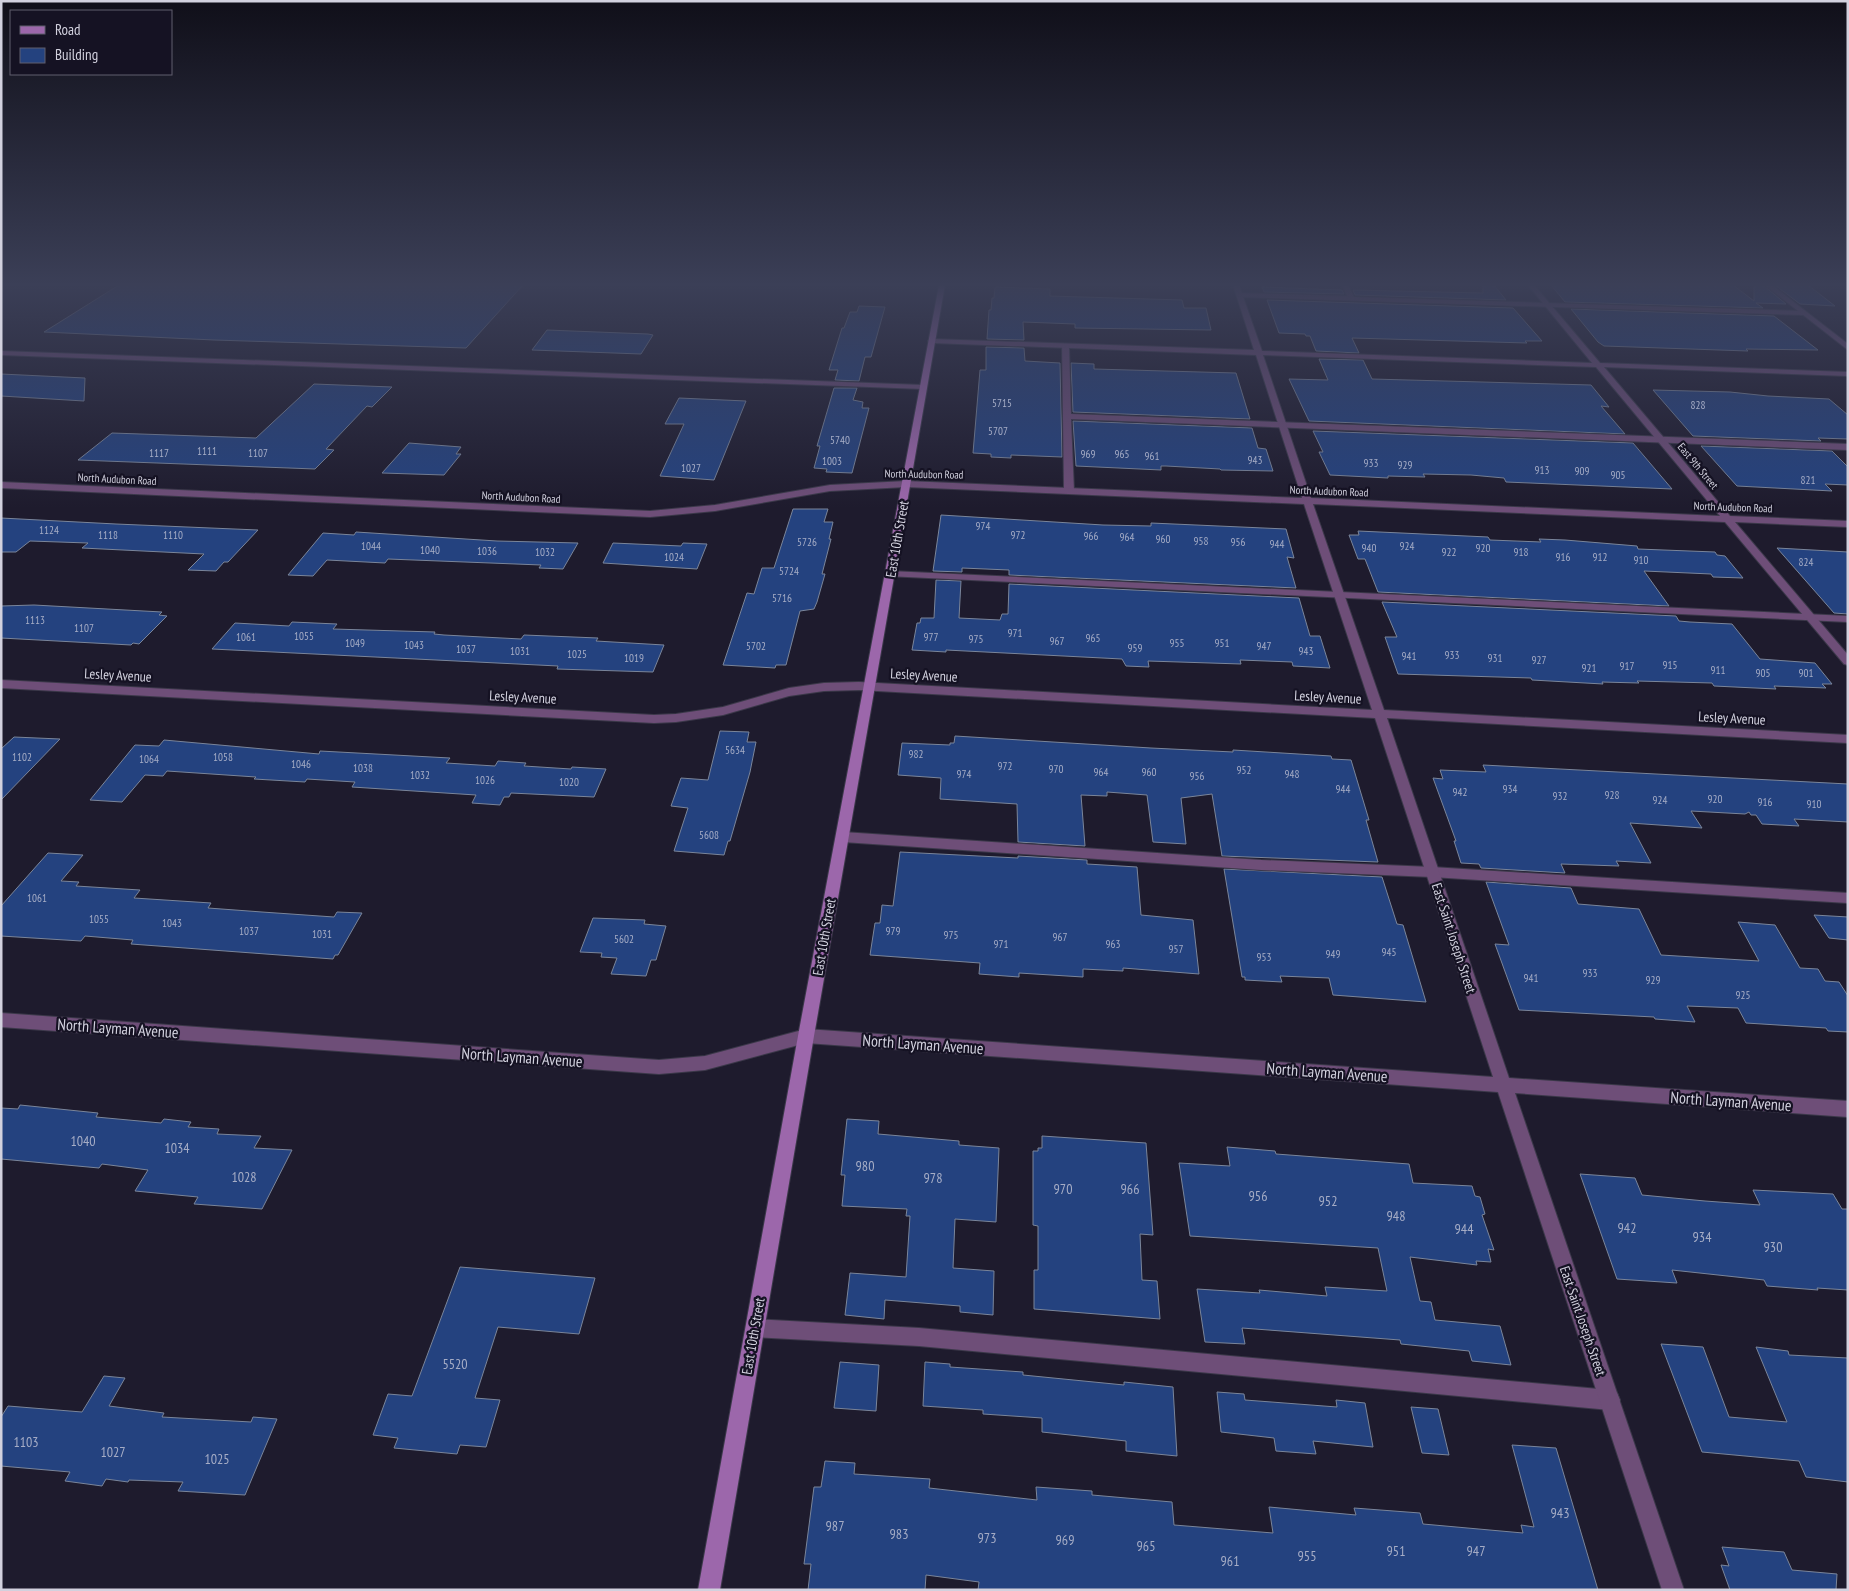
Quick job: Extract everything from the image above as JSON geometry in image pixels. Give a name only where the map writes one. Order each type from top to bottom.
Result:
[{"type":"main road","name":"East 10th Street","points":[[709,1590],[806,1036],[871,687],[928,359]]},
{"type":"street","points":[[170,359],[923,387]]},
{"type":"street","points":[[1065,359],[1069,491]]},
{"type":"street","name":"East Saint Joseph Street","points":[[1262,359],[1338,595],[1380,715],[1673,1590]]},
{"type":"street","points":[[1436,359],[1848,374]]},
{"type":"street","name":"East 9th Street","points":[[1593,359],[1848,662]]},
{"type":"street","points":[[1067,416],[1283,423],[1848,447]]},
{"type":"street","name":"North Audubon Road","points":[[1,485],[650,514],[715,508],[830,488],[906,484],[1848,524]]},
{"type":"street","points":[[890,574],[1848,620]]},
{"type":"street","name":"Lesley Avenue","points":[[1,684],[654,719],[676,718],[723,711],[789,692],[813,688],[871,687],[1848,739]]},
{"type":"street","points":[[843,837],[1261,865],[1432,872],[1848,898]]},
{"type":"street","name":"North Layman Avenue","points":[[1,1020],[659,1067],[705,1063],[806,1036],[1848,1109]]},
{"type":"street","points":[[755,1328],[919,1337],[1610,1400]]},
{"type":"building","points":[[832,359],[864,359],[859,381],[835,380],[838,370],[829,370]]},
{"type":"building","points":[[986,359],[1025,359],[1025,361],[1060,363],[1062,457],[1011,455],[1011,458],[991,457],[991,454],[973,453],[980,370],[986,370]]},
{"type":"building","points":[[1319,359],[1363,360],[1372,379],[1591,385],[1609,407],[1601,406],[1625,434],[1309,421],[1289,379],[1328,380]]},
{"type":"building","points":[[1071,363],[1094,364],[1094,369],[1236,373],[1250,419],[1073,412]]},
{"type":"building","points":[[1,374],[85,378],[84,401],[1,396]]},
{"type":"building","points":[[314,384],[392,387],[372,407],[367,406],[326,449],[334,450],[315,469],[78,460],[112,433],[256,438]]},
{"type":"building","points":[[834,388],[857,388],[853,400],[863,402],[862,408],[869,408],[852,473],[826,472],[827,469],[814,468],[820,446],[817,446]]},
{"type":"building","points":[[1653,390],[1730,392],[1829,399],[1848,415],[1848,439],[1818,438],[1821,441],[1693,436]]},
{"type":"building","points":[[679,398],[746,401],[714,480],[660,476],[684,424],[665,424]]},
{"type":"building","points":[[1073,421],[1252,428],[1258,448],[1266,449],[1273,471],[1166,466],[1161,466],[1161,470],[1076,466]]},
{"type":"building","points":[[1313,431],[1633,443],[1672,489],[1506,482],[1504,478],[1471,475],[1423,474],[1425,477],[1388,476],[1388,478],[1330,475],[1319,452],[1323,452]]},
{"type":"building","points":[[409,443],[461,447],[456,454],[461,454],[444,475],[382,473]]},
{"type":"building","points":[[1701,446],[1832,451],[1848,467],[1848,485],[1825,484],[1832,491],[1737,486]]},
{"type":"building","points":[[793,509],[828,509],[824,522],[833,522],[829,539],[831,539],[822,574],[825,574],[814,609],[800,611],[786,665],[776,665],[775,668],[723,665],[747,593],[754,594],[762,568],[774,568]]},
{"type":"building","points":[[941,515],[1103,525],[1151,526],[1151,523],[1286,529],[1294,558],[1287,557],[1296,588],[1009,575],[1009,570],[962,568],[962,572],[933,571]]},
{"type":"building","points":[[1,518],[258,530],[228,562],[224,562],[216,571],[188,570],[204,554],[82,548],[88,543],[30,541],[16,552],[1,552]]},
{"type":"building","points":[[1358,531],[1488,537],[1490,540],[1541,542],[1539,539],[1565,540],[1637,546],[1638,549],[1715,552],[1717,555],[1725,556],[1743,578],[1713,577],[1711,574],[1644,571],[1669,606],[1378,592],[1365,559],[1358,559],[1349,535],[1359,535]]},
{"type":"building","points":[[356,532],[497,541],[578,543],[563,569],[539,568],[541,565],[388,559],[385,563],[327,560],[313,576],[288,575],[323,533],[354,535]]},
{"type":"building","points":[[613,543],[681,546],[683,543],[707,544],[697,569],[603,563]]},
{"type":"building","points":[[1777,548],[1848,552],[1848,614],[1834,613]]},
{"type":"building","points":[[936,580],[961,581],[959,618],[1000,620],[1002,614],[1008,614],[1009,584],[1299,598],[1310,636],[1320,636],[1330,668],[1293,666],[1292,662],[1240,660],[1241,664],[1148,661],[1149,667],[1126,666],[1122,659],[912,650],[917,623],[920,623],[921,618],[934,618]]},
{"type":"building","points":[[1382,602],[1676,616],[1679,621],[1732,624],[1760,659],[1815,663],[1832,684],[1822,684],[1826,688],[1774,686],[1776,689],[1714,686],[1712,683],[1637,681],[1639,683],[1602,682],[1603,684],[1532,680],[1531,678],[1398,674],[1385,637],[1397,637]]},
{"type":"building","points":[[34,605],[162,612],[159,615],[167,616],[139,644],[1,638],[1,606]]},
{"type":"building","points":[[292,622],[337,624],[333,629],[435,632],[434,634],[444,635],[521,639],[524,635],[598,638],[596,641],[664,645],[653,672],[557,669],[558,666],[212,649],[235,623],[289,626]]},
{"type":"building","points":[[720,731],[749,732],[747,742],[756,742],[750,772],[730,841],[728,841],[724,855],[674,851],[688,808],[671,806],[681,778],[708,780]]},
{"type":"building","points":[[955,736],[1151,748],[1233,752],[1233,750],[1331,756],[1332,759],[1351,760],[1369,820],[1366,820],[1378,862],[1222,856],[1212,794],[1181,798],[1186,844],[1153,842],[1147,795],[1107,792],[1107,796],[1081,795],[1085,846],[1018,842],[1017,804],[940,799],[941,778],[898,775],[902,743],[950,745],[950,743],[954,743]]},
{"type":"building","points":[[14,737],[60,739],[1,800],[1,749]]},
{"type":"building","points":[[164,740],[319,754],[320,751],[450,758],[446,763],[495,766],[498,761],[526,763],[524,766],[606,769],[594,797],[511,793],[509,797],[504,797],[500,805],[472,803],[476,795],[352,787],[355,782],[307,779],[305,782],[167,771],[163,776],[145,775],[122,802],[90,800],[135,745],[159,746]]},
{"type":"building","points":[[1483,765],[1848,784],[1848,822],[1794,819],[1799,826],[1762,824],[1756,815],[1751,815],[1749,812],[1745,814],[1691,811],[1702,828],[1630,823],[1651,863],[1616,861],[1619,866],[1561,864],[1565,873],[1481,868],[1479,864],[1461,863],[1454,841],[1456,841],[1433,778],[1443,779],[1440,770],[1486,772]]},
{"type":"building","points":[[900,852],[1087,860],[1087,864],[1137,867],[1141,915],[1193,920],[1199,974],[1123,968],[1123,971],[1083,969],[1083,977],[1019,973],[1019,977],[979,974],[980,963],[870,955],[875,923],[880,923],[882,905],[893,906]]},
{"type":"building","points":[[48,853],[83,855],[61,881],[79,882],[76,886],[140,890],[134,898],[211,903],[208,908],[334,917],[337,912],[362,913],[338,955],[335,955],[333,959],[131,944],[133,940],[85,936],[81,941],[1,936],[1,906]]},
{"type":"building","points":[[1224,869],[1382,877],[1397,924],[1403,925],[1426,1002],[1333,995],[1329,978],[1280,976],[1282,982],[1245,980],[1245,977],[1242,977]]},
{"type":"building","points":[[1486,882],[1571,888],[1578,904],[1639,909],[1661,955],[1759,961],[1738,922],[1775,925],[1800,968],[1818,969],[1825,981],[1839,982],[1848,996],[1848,1032],[1828,1031],[1826,1028],[1746,1023],[1738,1008],[1687,1006],[1695,1022],[1655,1019],[1654,1017],[1519,1010],[1495,944],[1509,945]]},
{"type":"building","points":[[1814,915],[1848,917],[1848,940],[1829,938]]},
{"type":"building","points":[[593,918],[645,920],[644,924],[666,926],[656,960],[651,960],[646,976],[611,974],[617,958],[601,957],[602,953],[580,952]]},
{"type":"building","points":[[20,1105],[98,1113],[96,1117],[161,1123],[164,1119],[191,1122],[188,1127],[219,1129],[217,1134],[261,1136],[254,1148],[292,1150],[262,1209],[194,1204],[198,1197],[135,1191],[148,1170],[102,1164],[99,1168],[1,1159],[1,1108],[18,1109]]},
{"type":"building","points":[[847,1119],[879,1121],[878,1134],[959,1141],[959,1145],[999,1148],[996,1222],[955,1219],[953,1268],[994,1271],[993,1315],[960,1312],[960,1306],[885,1300],[884,1319],[845,1315],[850,1273],[906,1277],[910,1216],[906,1216],[907,1209],[842,1206],[845,1175],[841,1175]]},
{"type":"building","points":[[1042,1136],[1146,1143],[1153,1235],[1140,1234],[1142,1280],[1157,1281],[1160,1319],[1034,1309],[1034,1270],[1038,1270],[1038,1226],[1033,1225],[1033,1151],[1038,1151],[1038,1148],[1042,1148]]},
{"type":"building","points":[[1227,1147],[1275,1151],[1276,1154],[1409,1164],[1413,1183],[1472,1186],[1475,1196],[1480,1197],[1485,1214],[1482,1215],[1494,1250],[1488,1249],[1491,1262],[1476,1261],[1477,1265],[1410,1257],[1420,1301],[1431,1302],[1435,1320],[1500,1326],[1511,1365],[1472,1361],[1469,1351],[1401,1344],[1400,1340],[1242,1328],[1245,1344],[1205,1342],[1197,1289],[1260,1293],[1259,1290],[1327,1296],[1325,1287],[1387,1291],[1378,1248],[1190,1236],[1179,1163],[1230,1166]]},
{"type":"building","points":[[1580,1174],[1635,1178],[1642,1195],[1705,1201],[1760,1205],[1753,1190],[1833,1194],[1842,1209],[1848,1209],[1848,1290],[1767,1286],[1764,1280],[1672,1270],[1677,1283],[1617,1279]]},
{"type":"building","points":[[460,1267],[595,1278],[579,1334],[498,1327],[475,1398],[500,1400],[486,1447],[460,1445],[457,1454],[394,1448],[398,1438],[373,1435],[388,1394],[412,1396]]},
{"type":"building","points":[[1661,1344],[1703,1347],[1729,1417],[1787,1422],[1756,1347],[1788,1351],[1789,1355],[1848,1358],[1848,1482],[1806,1477],[1799,1461],[1702,1452]]},
{"type":"building","points":[[840,1362],[879,1365],[876,1411],[834,1408]]},
{"type":"building","points":[[925,1362],[950,1364],[950,1367],[1023,1372],[1023,1375],[1124,1385],[1124,1382],[1173,1387],[1177,1456],[1126,1451],[1126,1441],[1042,1432],[1042,1418],[983,1414],[983,1410],[923,1406]]},
{"type":"building","points":[[104,1376],[125,1378],[109,1406],[164,1413],[162,1417],[251,1422],[253,1417],[277,1419],[245,1495],[178,1491],[183,1482],[129,1480],[128,1482],[106,1479],[102,1486],[65,1481],[70,1472],[1,1466],[1,1417],[8,1406],[82,1412]]},
{"type":"building","points":[[1217,1392],[1244,1394],[1245,1400],[1337,1407],[1336,1400],[1365,1403],[1373,1447],[1313,1441],[1316,1454],[1276,1451],[1274,1438],[1221,1432]]},
{"type":"building","points":[[1411,1407],[1438,1409],[1449,1455],[1422,1453]]},
{"type":"building","points":[[1512,1445],[1556,1448],[1598,1590],[978,1590],[979,1582],[926,1575],[925,1590],[808,1590],[811,1564],[804,1564],[814,1487],[821,1487],[825,1461],[855,1463],[854,1474],[930,1479],[929,1488],[1037,1500],[1036,1487],[1092,1491],[1092,1495],[1172,1502],[1174,1525],[1273,1533],[1269,1507],[1356,1515],[1354,1508],[1420,1513],[1423,1524],[1523,1533],[1521,1525],[1534,1527]]},
{"type":"building","points":[[1722,1547],[1784,1552],[1792,1570],[1837,1574],[1836,1590],[1730,1590],[1721,1565],[1729,1566]]}]
